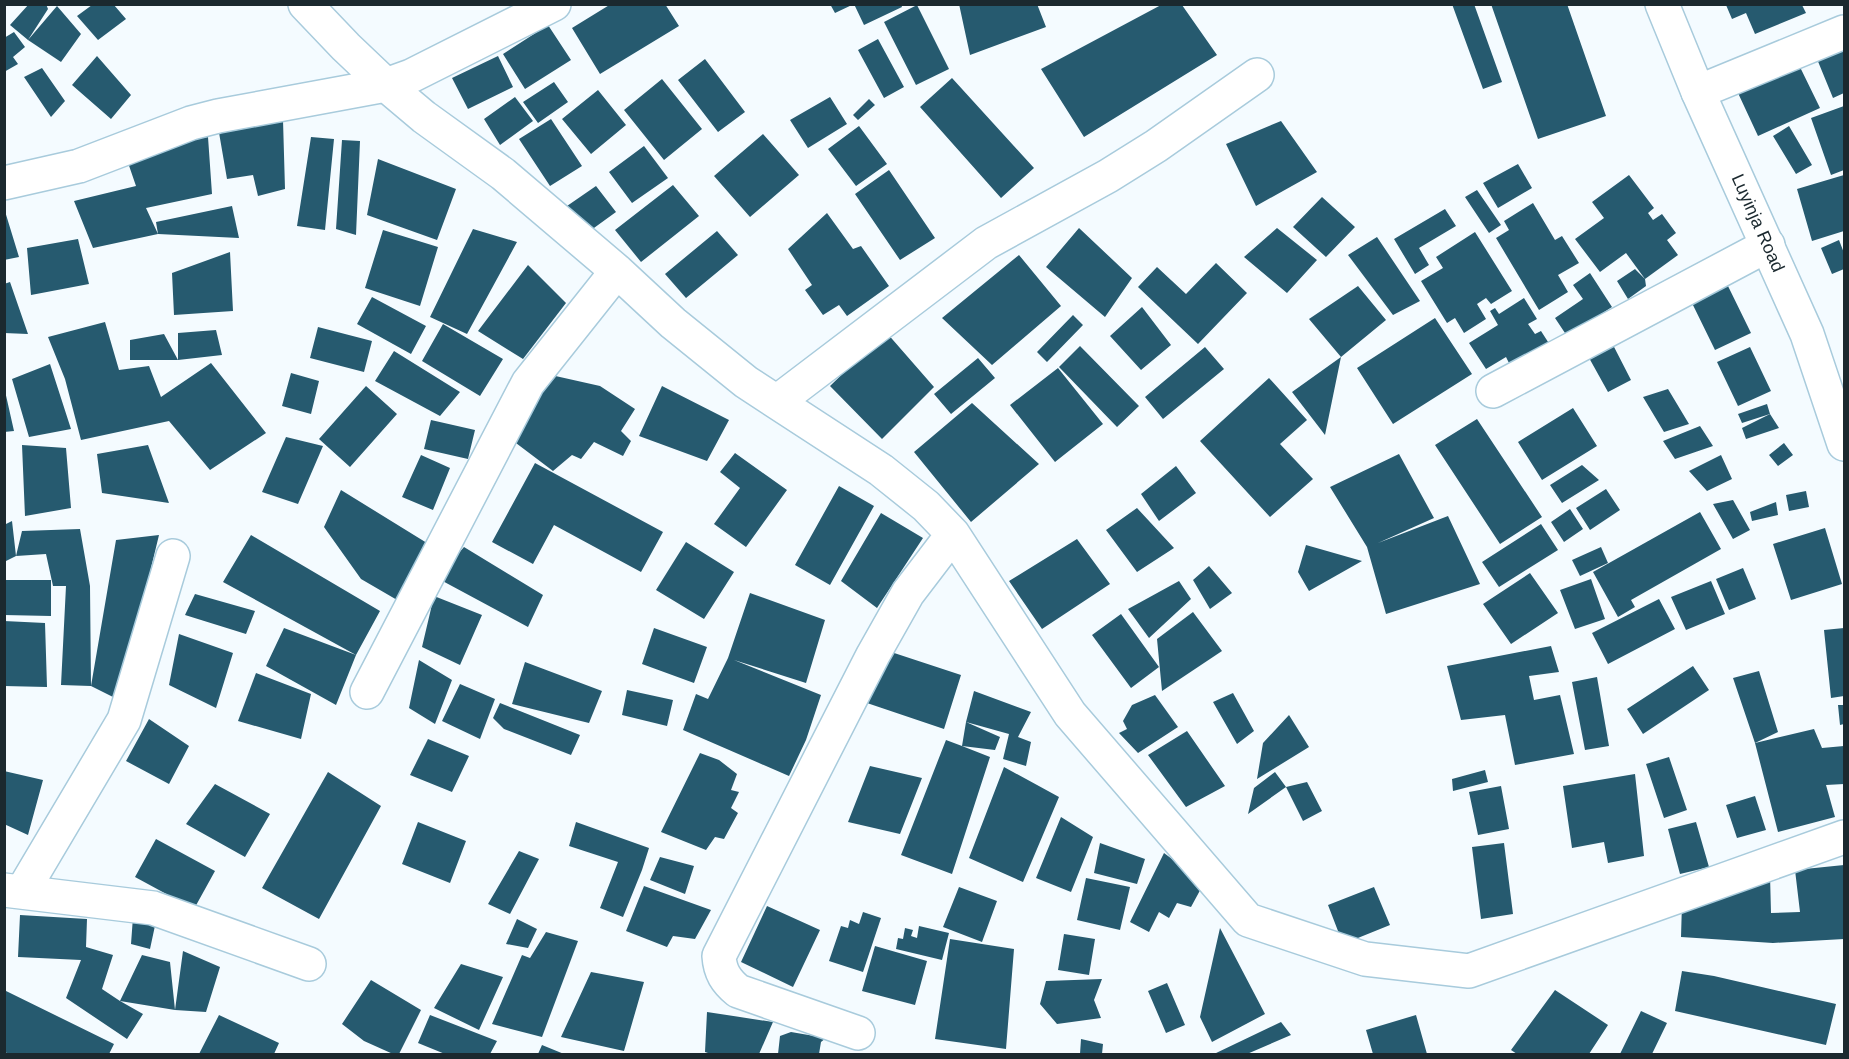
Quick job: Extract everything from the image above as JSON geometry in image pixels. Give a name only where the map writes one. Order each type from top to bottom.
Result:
[{"type":"street","points":[[305,4],[386,85],[424,117],[503,174],[673,323],[746,382],[881,470],[926,506],[953,534],[1070,714],[1248,920],[1365,959],[1469,971],[1845,837]]},
{"type":"street","points":[[4,183],[50,175],[79,166],[191,123],[218,116],[386,85],[411,76],[554,4]]},
{"type":"street","name":"Luyinja Road","points":[[1662,4],[1698,92],[1807,334],[1845,444]]},
{"type":"street","points":[[1698,92],[1845,32]]},
{"type":"street","points":[[778,401],[986,243],[1164,141],[1257,75]]},
{"type":"street","points":[[1493,391],[1768,245]]},
{"type":"street","points":[[367,692],[528,383],[616,271]]},
{"type":"street","points":[[858,1033],[738,991],[729,984],[720,969],[719,956],[873,655],[908,593],[953,534]]},
{"type":"street","points":[[173,556],[124,720],[13,891],[153,908],[309,964]]},
{"type":"building","points":[[29,4],[46,4],[48,9],[28,40],[10,25]]},
{"type":"building","points":[[611,4],[665,4],[679,26],[600,74],[572,28]]},
{"type":"building","points":[[830,4],[854,4],[835,13]]},
{"type":"building","points":[[854,4],[901,4],[902,7],[864,25]]},
{"type":"building","points":[[959,4],[1037,4],[1046,27],[970,55]]},
{"type":"building","points":[[1452,4],[1474,4],[1502,82],[1483,89]]},
{"type":"building","points":[[1491,4],[1567,4],[1606,116],[1538,139]]},
{"type":"building","points":[[92,5],[114,5],[126,19],[98,40],[77,16]]},
{"type":"building","points":[[917,5],[949,69],[916,85],[884,22]]},
{"type":"building","points":[[1161,5],[1182,5],[1217,55],[1084,137],[1041,69]]},
{"type":"building","points":[[1726,5],[1802,5],[1806,13],[1755,34],[1746,13],[1732,19]]},
{"type":"building","points":[[57,6],[81,34],[61,62],[28,40]]},
{"type":"building","points":[[548,25],[571,60],[525,89],[503,54]]},
{"type":"building","points":[[14,32],[25,47],[13,57],[18,64],[4,72],[4,38]]},
{"type":"building","points":[[878,39],[904,87],[884,98],[858,50]]},
{"type":"building","points":[[1844,48],[1844,93],[1833,98],[1817,59]]},
{"type":"building","points":[[97,56],[131,95],[111,119],[72,85]]},
{"type":"building","points":[[498,56],[513,87],[468,109],[452,78]]},
{"type":"building","points":[[705,59],[745,112],[718,132],[678,80]]},
{"type":"building","points":[[1799,65],[1820,108],[1758,136],[1738,93]]},
{"type":"building","points":[[42,68],[65,101],[51,117],[24,77]]},
{"type":"building","points":[[952,78],[1034,168],[1001,198],[920,107]]},
{"type":"building","points":[[662,79],[702,129],[664,160],[624,110]]},
{"type":"building","points":[[554,82],[568,102],[538,123],[523,102]]},
{"type":"building","points":[[598,90],[626,125],[591,154],[562,119]]},
{"type":"building","points":[[515,97],[533,121],[500,145],[484,119]]},
{"type":"building","points":[[830,97],[847,124],[808,148],[790,120]]},
{"type":"building","points":[[869,99],[875,105],[858,120],[853,115]]},
{"type":"building","points":[[1844,106],[1844,170],[1831,175],[1811,118]]},
{"type":"building","points":[[551,119],[582,166],[550,186],[519,139]]},
{"type":"building","points":[[283,120],[285,189],[258,196],[253,175],[227,179],[217,121]]},
{"type":"building","points":[[1281,121],[1317,172],[1256,206],[1226,144]]},
{"type":"building","points":[[859,126],[887,164],[856,186],[828,149]]},
{"type":"building","points":[[1789,126],[1812,165],[1796,174],[1773,136]]},
{"type":"building","points":[[763,134],[799,175],[750,217],[714,176]]},
{"type":"building","points":[[208,137],[212,194],[146,208],[158,234],[93,248],[74,201],[136,186],[124,151]]},
{"type":"building","points":[[311,137],[334,139],[325,230],[297,226]]},
{"type":"building","points":[[342,140],[360,141],[356,235],[336,229]]},
{"type":"building","points":[[644,146],[668,178],[632,203],[609,172]]},
{"type":"building","points":[[378,159],[456,189],[437,240],[367,215]]},
{"type":"building","points":[[1518,164],[1532,188],[1498,208],[1483,183]]},
{"type":"building","points":[[889,170],[935,238],[900,260],[855,194]]},
{"type":"building","points":[[1629,175],[1654,208],[1648,213],[1653,220],[1662,214],[1676,233],[1667,240],[1678,255],[1645,279],[1626,253],[1600,272],[1575,239],[1604,218],[1592,202]]},
{"type":"building","points":[[1844,175],[1844,231],[1812,241],[1797,189]]},
{"type":"building","points":[[673,185],[699,216],[641,262],[615,230]]},
{"type":"building","points":[[596,186],[616,212],[587,233],[567,206]]},
{"type":"building","points":[[1477,190],[1501,225],[1489,233],[1465,197]]},
{"type":"building","points":[[1322,197],[1355,227],[1326,257],[1293,227]]},
{"type":"building","points":[[1533,203],[1555,240],[1562,236],[1579,263],[1558,275],[1568,292],[1539,310],[1496,238],[1509,230],[1504,221]]},
{"type":"building","points":[[232,206],[239,238],[158,234],[156,222]]},
{"type":"building","points":[[4,208],[19,257],[4,260]]},
{"type":"building","points":[[1445,209],[1456,226],[1419,248],[1429,265],[1415,274],[1394,239]]},
{"type":"building","points":[[827,213],[853,249],[861,246],[889,286],[847,316],[839,305],[823,315],[805,290],[812,285],[788,249]]},
{"type":"building","points":[[1079,228],[1132,278],[1105,317],[1046,267]]},
{"type":"building","points":[[1277,228],[1317,260],[1287,293],[1244,257]]},
{"type":"building","points":[[473,229],[517,242],[467,334],[430,317]]},
{"type":"building","points":[[383,230],[438,247],[420,306],[365,288]]},
{"type":"building","points":[[717,231],[738,255],[686,298],[665,274]]},
{"type":"building","points":[[1475,232],[1512,291],[1491,304],[1486,298],[1477,304],[1486,319],[1464,333],[1455,318],[1447,323],[1421,281],[1443,268],[1436,257]]},
{"type":"building","points":[[1377,237],[1420,301],[1393,315],[1348,255]]},
{"type":"building","points":[[78,239],[89,284],[31,295],[27,248]]},
{"type":"building","points":[[1839,240],[1844,253],[1844,269],[1832,274],[1821,248]]},
{"type":"building","points":[[230,252],[233,311],[174,315],[172,273]]},
{"type":"building","points":[[1019,255],[1061,306],[992,365],[942,318]]},
{"type":"building","points":[[1216,263],[1247,293],[1198,344],[1138,287],[1157,267],[1186,294]]},
{"type":"building","points":[[528,265],[566,303],[523,359],[478,331]]},
{"type":"building","points":[[1635,269],[1645,279],[1646,286],[1628,299],[1617,281]]},
{"type":"building","points":[[1590,273],[1612,307],[1567,336],[1555,318],[1583,299],[1573,285]]},
{"type":"building","points":[[10,282],[28,334],[4,333],[4,284]]},
{"type":"building","points":[[1727,284],[1751,333],[1715,350],[1691,301]]},
{"type":"building","points":[[1358,286],[1386,320],[1341,357],[1309,319]]},
{"type":"building","points":[[372,297],[426,326],[411,354],[357,324]]},
{"type":"building","points":[[1524,298],[1537,319],[1528,324],[1535,334],[1541,331],[1550,345],[1512,369],[1506,357],[1486,369],[1469,343],[1498,325],[1490,311],[1495,308],[1499,314]]},
{"type":"building","points":[[1142,307],[1171,345],[1141,370],[1110,336]]},
{"type":"building","points":[[1073,315],[1083,325],[1047,362],[1037,352]]},
{"type":"building","points":[[1435,318],[1472,374],[1393,424],[1357,368]]},
{"type":"building","points":[[105,322],[119,370],[149,366],[161,397],[211,363],[266,433],[210,470],[169,421],[81,440],[65,379],[48,337]]},
{"type":"building","points":[[443,324],[503,359],[480,396],[422,361]]},
{"type":"building","points":[[318,327],[372,341],[364,372],[310,358]]},
{"type":"building","points":[[216,330],[222,355],[178,360],[178,333]]},
{"type":"building","points":[[886,332],[934,387],[882,439],[830,386]]},
{"type":"building","points":[[164,334],[178,360],[130,360],[130,340]]},
{"type":"building","points":[[1612,343],[1631,380],[1608,392],[1588,356]]},
{"type":"building","points":[[1080,346],[1139,406],[1117,427],[1059,367]]},
{"type":"building","points":[[1205,347],[1224,369],[1163,419],[1145,397]]},
{"type":"building","points":[[1750,347],[1771,391],[1738,406],[1717,362]]},
{"type":"building","points":[[394,351],[460,392],[440,416],[375,381]]},
{"type":"building","points":[[1341,357],[1325,435],[1292,392]]},
{"type":"building","points":[[978,358],[995,378],[951,414],[934,394]]},
{"type":"building","points":[[50,364],[71,429],[29,437],[12,379]]},
{"type":"building","points":[[1058,368],[1103,424],[1055,462],[1010,405]]},
{"type":"building","points":[[291,373],[319,381],[311,414],[282,406]]},
{"type":"building","points":[[551,375],[600,386],[635,409],[621,431],[631,441],[623,456],[594,442],[581,459],[572,455],[553,471],[508,437]]},
{"type":"building","points":[[1269,378],[1307,420],[1280,444],[1313,479],[1270,517],[1200,441]]},
{"type":"building","points":[[366,386],[397,414],[350,467],[319,439]]},
{"type":"building","points":[[662,386],[729,420],[707,461],[639,436]]},
{"type":"building","points":[[1668,389],[1689,424],[1664,432],[1643,397]]},
{"type":"building","points":[[5,391],[14,431],[4,432]]},
{"type":"building","points":[[972,403],[1039,464],[971,522],[914,452]]},
{"type":"building","points":[[1767,404],[1770,414],[1742,423],[1738,414]]},
{"type":"building","points":[[1573,408],[1597,446],[1542,480],[1518,442]]},
{"type":"building","points":[[1770,414],[1779,428],[1746,439],[1742,428]]},
{"type":"building","points":[[1477,419],[1542,517],[1500,544],[1435,445]]},
{"type":"building","points":[[431,420],[475,430],[468,459],[424,449]]},
{"type":"building","points":[[1700,426],[1713,446],[1675,459],[1663,441]]},
{"type":"building","points":[[286,437],[323,446],[298,504],[262,492]]},
{"type":"building","points":[[1784,443],[1793,455],[1778,466],[1769,455]]},
{"type":"building","points":[[22,445],[66,448],[71,508],[25,516]]},
{"type":"building","points":[[148,445],[169,503],[102,493],[97,454]]},
{"type":"building","points":[[735,453],[787,490],[746,547],[714,524],[740,488],[720,472]]},
{"type":"building","points":[[1399,454],[1434,518],[1378,543],[1448,516],[1480,584],[1386,614],[1367,547],[1330,487]]},
{"type":"building","points":[[421,455],[450,468],[433,510],[402,497]]},
{"type":"building","points":[[1721,455],[1732,479],[1707,491],[1689,471]]},
{"type":"building","points":[[535,463],[663,532],[641,572],[554,525],[533,564],[492,542]]},
{"type":"building","points":[[1582,465],[1599,480],[1562,503],[1550,485]]},
{"type":"building","points":[[1176,466],[1196,493],[1159,521],[1141,494]]},
{"type":"building","points":[[839,486],[874,506],[830,585],[795,565]]},
{"type":"building","points":[[1606,489],[1620,510],[1590,530],[1576,508]]},
{"type":"building","points":[[341,490],[435,548],[404,604],[361,579],[324,527]]},
{"type":"building","points":[[1806,491],[1809,507],[1789,511],[1786,495]]},
{"type":"building","points":[[1733,500],[1750,530],[1733,539],[1713,504]]},
{"type":"building","points":[[1776,502],[1778,515],[1752,521],[1750,512]]},
{"type":"building","points":[[1137,508],[1174,548],[1137,572],[1106,530]]},
{"type":"building","points":[[1570,509],[1583,529],[1564,542],[1551,522]]},
{"type":"building","points":[[1700,512],[1721,549],[1631,600],[1635,607],[1618,617],[1593,572]]},
{"type":"building","points":[[881,513],[923,538],[877,608],[841,581]]},
{"type":"building","points":[[12,521],[16,556],[4,562],[4,525]]},
{"type":"building","points":[[1541,524],[1558,550],[1499,587],[1482,562]]},
{"type":"building","points":[[1825,528],[1842,584],[1791,600],[1773,544]]},
{"type":"building","points":[[80,529],[90,586],[91,686],[61,685],[66,586],[53,586],[46,554],[16,556],[22,531]]},
{"type":"building","points":[[159,535],[119,700],[91,686],[116,540]]},
{"type":"building","points":[[251,535],[380,611],[356,655],[223,582]]},
{"type":"building","points":[[1077,539],[1110,584],[1042,629],[1009,581]]},
{"type":"building","points":[[686,542],[734,572],[704,619],[656,590]]},
{"type":"building","points":[[1306,545],[1362,561],[1309,591],[1298,572]]},
{"type":"building","points":[[464,547],[543,595],[528,627],[437,578]]},
{"type":"building","points":[[1601,547],[1608,563],[1580,576],[1572,560]]},
{"type":"building","points":[[1209,566],[1232,593],[1210,609],[1193,580]]},
{"type":"building","points":[[1743,568],[1756,599],[1729,610],[1716,579]]},
{"type":"building","points":[[1530,573],[1558,613],[1511,644],[1483,604]]},
{"type":"building","points":[[1591,579],[1605,619],[1575,629],[1560,590]]},
{"type":"building","points":[[4,580],[51,580],[51,616],[4,615]]},
{"type":"building","points":[[1179,581],[1191,599],[1149,638],[1128,609]]},
{"type":"building","points":[[1711,581],[1725,614],[1686,630],[1671,597]]},
{"type":"building","points":[[750,593],[825,620],[806,683],[734,660],[821,695],[806,740],[789,776],[683,730],[696,694],[708,699],[728,658]]},
{"type":"building","points":[[195,594],[255,611],[246,634],[185,615]]},
{"type":"building","points":[[434,596],[482,615],[460,665],[422,647]]},
{"type":"building","points":[[1659,599],[1675,629],[1608,664],[1592,633]]},
{"type":"building","points":[[1193,612],[1222,651],[1162,691],[1157,639]]},
{"type":"building","points":[[1121,614],[1159,667],[1131,688],[1092,635]]},
{"type":"building","points":[[4,621],[45,623],[47,687],[4,686]]},
{"type":"building","points":[[284,628],[356,655],[336,705],[266,666]]},
{"type":"building","points":[[654,628],[707,647],[694,683],[642,664]]},
{"type":"building","points":[[1844,628],[1844,696],[1831,698],[1824,630]]},
{"type":"building","points":[[179,634],[233,653],[216,708],[169,685]]},
{"type":"building","points":[[1551,646],[1559,672],[1529,676],[1534,700],[1560,695],[1574,754],[1515,765],[1505,715],[1461,720],[1447,666]]},
{"type":"building","points":[[882,649],[961,675],[944,729],[864,702]]},
{"type":"building","points":[[419,660],[452,680],[435,724],[409,708]]},
{"type":"building","points":[[525,662],[602,691],[589,723],[512,704]]},
{"type":"building","points":[[1693,666],[1709,690],[1643,734],[1627,709]]},
{"type":"building","points":[[1759,671],[1778,732],[1755,743],[1733,678]]},
{"type":"building","points":[[256,673],[311,694],[301,739],[238,721]]},
{"type":"building","points":[[1597,677],[1609,746],[1585,750],[1572,682]]},
{"type":"building","points":[[460,684],[495,699],[480,739],[442,721]]},
{"type":"building","points":[[627,690],[673,700],[667,726],[622,715]]},
{"type":"building","points":[[974,691],[1031,712],[1018,737],[1031,742],[1026,766],[1003,759],[1009,734],[966,722]]},
{"type":"building","points":[[1233,693],[1254,731],[1237,744],[1213,702]]},
{"type":"building","points":[[1155,695],[1178,727],[1138,753],[1119,733],[1127,729],[1123,721],[1132,705]]},
{"type":"building","points":[[500,703],[580,735],[571,755],[504,729],[493,718]]},
{"type":"building","points":[[1838,705],[1844,705],[1844,724],[1840,725]]},
{"type":"building","points":[[1289,715],[1309,747],[1257,779],[1263,743]]},
{"type":"building","points":[[149,719],[189,746],[169,784],[126,761]]},
{"type":"building","points":[[966,722],[1000,737],[995,750],[962,746]]},
{"type":"building","points":[[1814,729],[1822,748],[1844,746],[1844,784],[1826,785],[1835,817],[1778,832],[1755,743]]},
{"type":"building","points":[[1187,731],[1225,786],[1186,807],[1148,755]]},
{"type":"building","points":[[428,739],[469,756],[452,792],[410,775]]},
{"type":"building","points":[[946,740],[990,757],[952,874],[901,855]]},
{"type":"building","points":[[700,753],[719,760],[737,774],[731,790],[739,792],[731,808],[738,813],[724,839],[715,837],[706,850],[661,832]]},
{"type":"building","points":[[1669,757],[1687,810],[1664,818],[1646,764]]},
{"type":"building","points":[[870,766],[922,778],[900,834],[848,822]]},
{"type":"building","points":[[1004,767],[1059,797],[1023,882],[969,858]]},
{"type":"building","points":[[1485,770],[1488,782],[1453,791],[1452,779]]},
{"type":"building","points":[[4,771],[43,780],[28,835],[4,824]]},
{"type":"building","points":[[328,772],[381,806],[319,919],[262,888]]},
{"type":"building","points":[[1275,772],[1286,787],[1248,814],[1254,788]]},
{"type":"building","points":[[1635,774],[1644,856],[1608,863],[1604,842],[1572,848],[1563,786]]},
{"type":"building","points":[[1307,782],[1322,811],[1303,821],[1286,787]]},
{"type":"building","points":[[215,784],[270,814],[245,857],[186,824]]},
{"type":"building","points":[[1501,786],[1509,829],[1478,835],[1469,792]]},
{"type":"building","points":[[1755,796],[1766,830],[1737,838],[1726,805]]},
{"type":"building","points":[[1061,817],[1093,837],[1071,892],[1036,878]]},
{"type":"building","points":[[418,822],[466,841],[450,883],[402,864]]},
{"type":"building","points":[[576,822],[649,848],[623,917],[600,908],[618,862],[569,846]]},
{"type":"building","points":[[1696,822],[1709,867],[1680,874],[1668,829]]},
{"type":"building","points":[[156,839],[215,871],[194,909],[135,877]]},
{"type":"building","points":[[1100,843],[1145,859],[1137,884],[1094,873]]},
{"type":"building","points":[[1504,843],[1513,914],[1481,919],[1472,847]]},
{"type":"building","points":[[519,851],[539,859],[510,914],[488,904]]},
{"type":"building","points":[[1164,853],[1204,883],[1191,907],[1177,903],[1169,918],[1159,912],[1149,932],[1130,922]]},
{"type":"building","points":[[660,857],[694,866],[685,894],[650,880]]},
{"type":"building","points":[[1844,865],[1844,939],[1773,943],[1681,937],[1682,903],[1770,875],[1771,913],[1800,912],[1795,870]]},
{"type":"building","points":[[1086,878],[1130,887],[1120,930],[1077,920]]},
{"type":"building","points":[[644,886],[711,910],[695,939],[673,936],[667,947],[626,931]]},
{"type":"building","points":[[959,887],[997,901],[982,942],[943,927]]},
{"type":"building","points":[[1374,887],[1390,925],[1343,944],[1328,905]]},
{"type":"building","points":[[767,906],[820,930],[793,987],[741,962]]},
{"type":"building","points":[[863,912],[881,918],[863,972],[829,961],[841,926],[848,928],[850,920],[859,924]]},
{"type":"building","points":[[20,915],[87,919],[86,947],[113,955],[102,989],[143,1014],[127,1039],[66,998],[81,960],[18,957]]},
{"type":"building","points":[[133,917],[156,921],[150,949],[131,944]]},
{"type":"building","points":[[517,919],[537,929],[528,948],[506,944]]},
{"type":"building","points":[[919,926],[949,933],[942,960],[896,949],[898,938],[903,939],[905,928],[913,930],[911,936],[917,938]]},
{"type":"building","points":[[1220,928],[1265,1014],[1212,1042],[1200,1017]]},
{"type":"building","points":[[546,932],[578,941],[542,1037],[492,1024],[522,955],[530,958]]},
{"type":"building","points":[[1064,934],[1095,939],[1089,975],[1058,970]]},
{"type":"building","points":[[950,939],[1014,949],[1006,1049],[935,1039]]},
{"type":"building","points":[[875,946],[927,961],[915,1005],[862,991]]},
{"type":"building","points":[[183,951],[220,967],[206,1012],[175,1010]]},
{"type":"building","points":[[142,955],[170,962],[175,1010],[120,1001]]},
{"type":"building","points":[[461,964],[503,977],[479,1030],[434,1008]]},
{"type":"building","points":[[1682,971],[1714,976],[1836,1004],[1826,1045],[1675,1011]]},
{"type":"building","points":[[591,972],[644,982],[624,1051],[561,1037]]},
{"type":"building","points":[[1102,979],[1094,1000],[1101,1018],[1057,1024],[1040,1004],[1046,981]]},
{"type":"building","points":[[371,980],[421,1010],[399,1054],[393,1054],[364,1041],[342,1024]]},
{"type":"building","points":[[1167,983],[1185,1025],[1166,1033],[1148,991]]},
{"type":"building","points":[[4,990],[114,1044],[109,1054],[10,1054],[4,1052]]},
{"type":"building","points":[[1555,990],[1608,1025],[1589,1054],[1517,1054],[1511,1050]]},
{"type":"building","points":[[1641,1011],[1667,1023],[1652,1054],[1620,1054]]},
{"type":"building","points":[[707,1012],[773,1022],[759,1054],[705,1052]]},
{"type":"building","points":[[219,1015],[279,1043],[274,1054],[199,1054]]},
{"type":"building","points":[[430,1015],[497,1041],[490,1054],[445,1054],[418,1043]]},
{"type":"building","points":[[1416,1015],[1427,1054],[1373,1054],[1366,1030]]},
{"type":"building","points":[[1281,1022],[1291,1035],[1247,1054],[1214,1054]]},
{"type":"building","points":[[791,1032],[826,1038],[821,1042],[819,1054],[778,1054],[780,1036]]},
{"type":"building","points":[[1081,1039],[1103,1044],[1102,1054],[1080,1054]]},
{"type":"building","points":[[542,1045],[564,1054],[538,1054]]}]
